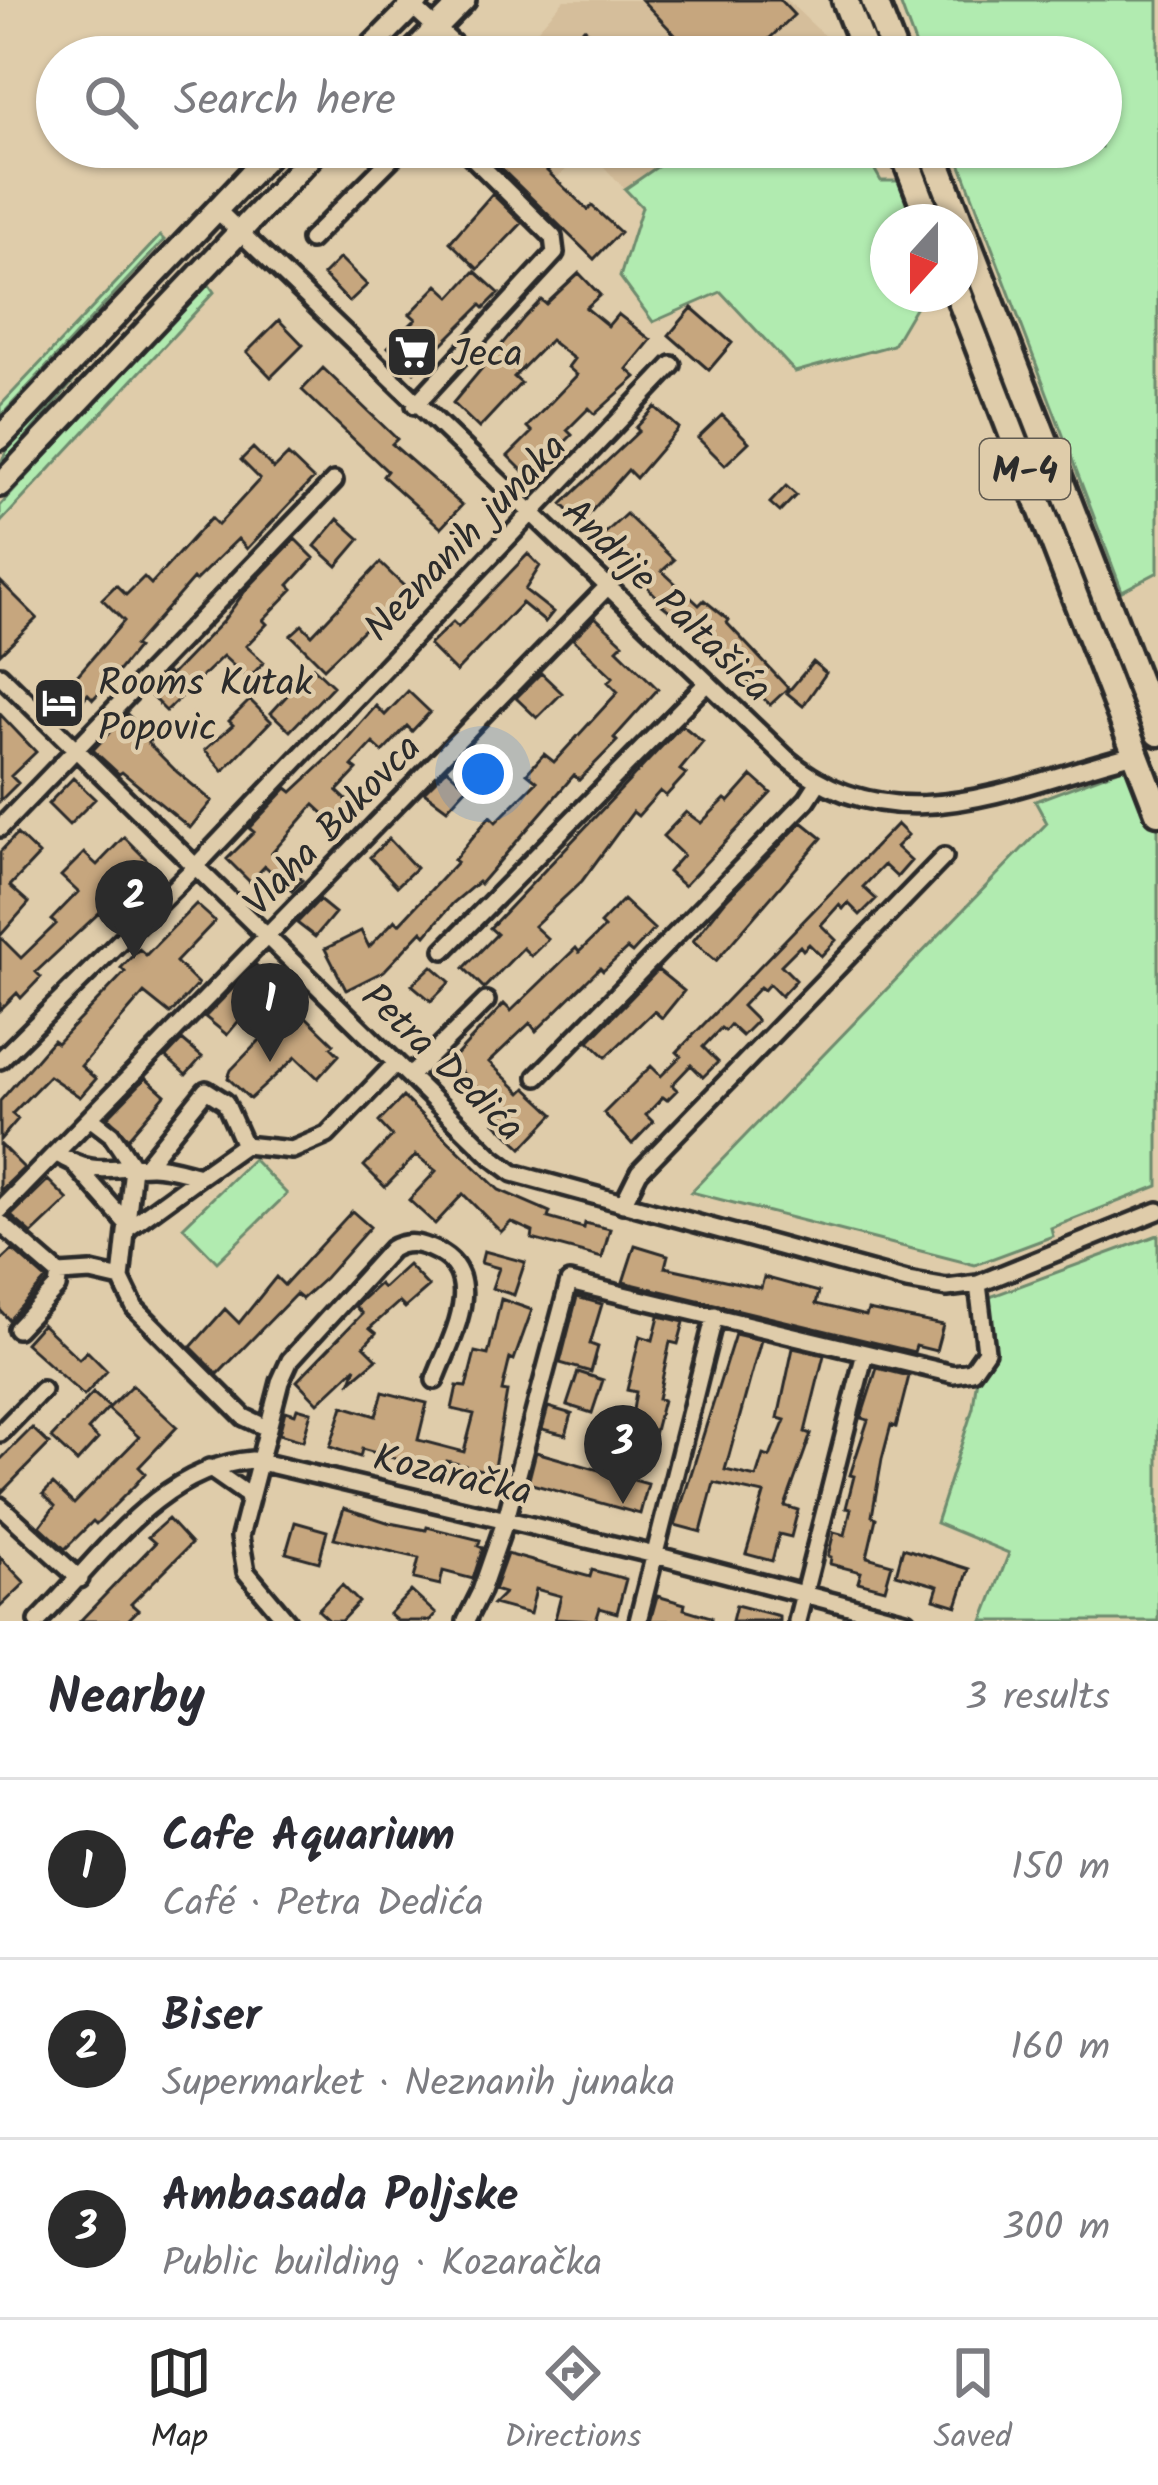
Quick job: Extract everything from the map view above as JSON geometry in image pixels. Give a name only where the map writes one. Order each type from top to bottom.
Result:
[{"type":"main road","points":[[430,36],[464,0]]},
{"type":"main road","points":[[844,0],[859,36]]},
{"type":"main road","points":[[874,0],[888,36]]},
{"type":"main road","points":[[383,36],[415,3]]},
{"type":"main road","points":[[0,438],[255,168]]},
{"type":"main road","points":[[0,485],[300,168]]},
{"type":"main road","points":[[910,168],[923,204]]},
{"type":"main road","name":"M-4","points":[[945,168],[1158,733]]},
{"type":"main road","name":"M-4","points":[[965,312],[1158,812]]},
{"type":"street","points":[[415,3],[441,36]]},
{"type":"street","points":[[310,240],[382,168]]},
{"type":"street","points":[[415,405],[555,253],[553,238],[483,168]]},
{"type":"street","name":"Andrije Paltašića","points":[[215,209],[785,758],[818,783],[874,801],[960,802],[1016,791],[1135,754]]},
{"type":"street","name":"Neznanih junaka","points":[[0,1060],[197,865],[672,365]]},
{"type":"street","points":[[0,828],[334,481]]},
{"type":"street","name":"Vlaha Bukovca","points":[[0,1210],[608,586]]},
{"type":"street","name":"Petra Dedića","points":[[0,675],[501,1166],[622,1204],[946,1288],[977,1284],[1158,1211]]},
{"type":"street","points":[[444,950],[707,683]]},
{"type":"street","points":[[537,1077],[818,783]]},
{"type":"street","points":[[622,1204],[639,1172],[944,857]]},
{"type":"street","points":[[410,1076],[485,1001]]},
{"type":"street","points":[[130,1227],[244,1145],[292,1150],[327,1135],[396,1063]]},
{"type":"street","points":[[244,1145],[225,1102],[206,1090],[139,1167],[121,1279],[135,1308],[244,1417],[267,1428]]},
{"type":"street","points":[[90,1118],[139,1167]]},
{"type":"street","points":[[56,1153],[77,1167],[130,1227]]},
{"type":"street","points":[[77,1167],[104,1172],[139,1167],[200,1176]]},
{"type":"street","points":[[0,1223],[59,1274],[91,1272],[121,1279]]},
{"type":"street","points":[[287,1621],[246,1571],[240,1537],[267,1428],[290,1360],[400,1243],[446,1255],[460,1271],[465,1298],[435,1380]]},
{"type":"street","points":[[17,1329],[58,1287],[59,1274]]},
{"type":"street","points":[[466,1621],[506,1519],[568,1282],[953,1374],[972,1370],[986,1351],[977,1284]]},
{"type":"street","points":[[638,1621],[715,1315]]},
{"type":"street","points":[[796,1621],[865,1352]]},
{"type":"street","points":[[0,1433],[42,1390]]},
{"type":"street","name":"Kozaračka","points":[[38,1621],[162,1493],[209,1468],[259,1460],[906,1621]]},
{"type":"street","points":[[209,1468],[249,1496]]},
{"type":"street","points":[[0,1506],[80,1579]]},
{"type":"shaded area","points":[[564,0],[787,0],[825,36],[532,36]]},
{"type":"shaded area","points":[[495,168],[568,168],[529,203]]},
{"type":"shaded area","points":[[605,168],[656,168],[625,189]]},
{"type":"green space","points":[[899,0],[1158,0],[1158,572],[1122,591],[962,168],[1122,168],[1122,36],[912,36]]},
{"type":"green space","points":[[656,168],[874,168],[881,181],[904,181],[914,204],[870,204],[870,312],[912,312],[893,345],[795,372],[721,292],[653,322],[620,277],[642,207],[625,189]]},
{"type":"green space","points":[[160,236],[164,240],[0,417],[0,406]]},
{"type":"green space","points":[[207,282],[214,292],[0,523],[0,506]]},
{"type":"green space","points":[[126,319],[0,468],[34,415]]},
{"type":"green space","points":[[1136,763],[1158,816],[1158,1186],[1051,1228],[1053,1236],[975,1265],[691,1192],[1047,823],[1035,801]]},
{"type":"green space","points":[[253,1159],[287,1194],[217,1262],[183,1227]]},
{"type":"green space","points":[[1158,1235],[1158,1621],[983,1621],[1009,1553],[936,1523],[973,1408],[987,1298]]},
{"type":"building","points":[[642,0],[780,0],[794,15],[772,36],[676,36]]},
{"type":"building","points":[[501,168],[550,168],[547,171],[588,210],[592,206],[620,232],[594,259]]},
{"type":"building","points":[[492,194],[522,223],[478,269],[450,242]]},
{"type":"building","points":[[340,258],[367,285],[349,302],[323,275]]},
{"type":"building","points":[[475,271],[499,293],[414,372],[388,347],[416,319],[410,314],[438,285],[451,297]]},
{"type":"building","points":[[579,273],[600,295],[586,308],[608,326],[618,314],[651,340],[627,369],[636,377],[595,414],[589,408],[567,430],[572,435],[525,473],[508,456],[532,432],[527,427],[577,375],[568,367],[574,359],[550,340],[514,377],[521,383],[479,428],[453,403],[541,300],[546,304]]},
{"type":"building","points":[[692,308],[732,343],[709,370],[669,335]]},
{"type":"building","points":[[279,320],[303,345],[271,377],[247,352]]},
{"type":"building","points":[[323,368],[397,439],[392,444],[462,505],[441,528],[383,476],[387,471],[302,390]]},
{"type":"building","points":[[655,407],[679,428],[636,478],[628,470],[581,523],[562,504],[639,431],[636,428]]},
{"type":"building","points":[[722,415],[749,442],[725,465],[698,438]]},
{"type":"building","points":[[253,448],[274,469],[288,455],[313,479],[247,549],[238,539],[193,579],[134,646],[137,648],[112,679],[93,699],[88,694],[64,721],[41,699],[61,677],[69,685],[124,621],[102,599],[116,585],[126,595],[144,577],[151,584],[211,518],[218,525],[260,479],[241,460]]},
{"type":"building","points":[[786,486],[796,495],[780,512],[770,503]]},
{"type":"building","points":[[626,514],[674,560],[662,571],[699,605],[704,600],[729,620],[788,688],[770,705],[710,643],[656,600],[600,538]]},
{"type":"building","points":[[338,519],[360,539],[337,566],[315,546]]},
{"type":"building","points":[[295,539],[314,558],[246,646],[264,662],[248,679],[223,656],[166,711],[147,692],[167,673],[170,676]]},
{"type":"building","points":[[528,554],[540,566],[525,590],[553,612],[545,622],[522,603],[456,672],[429,645],[453,622],[458,627]]},
{"type":"building","points":[[380,563],[406,588],[324,668],[291,635],[302,625],[312,635]]},
{"type":"building","points":[[0,581],[37,618],[0,654]]},
{"type":"building","points":[[595,617],[623,643],[617,649],[658,689],[614,738],[617,741],[579,780],[574,775],[480,884],[453,903],[426,935],[422,931],[384,971],[346,990],[325,949],[361,931],[369,947],[395,920],[399,924],[457,862],[454,860],[490,816],[496,822],[537,781],[527,773],[544,754],[554,762],[618,692],[608,682],[613,677],[573,639]]},
{"type":"building","points":[[813,662],[826,673],[803,706],[787,693]]},
{"type":"building","points":[[313,667],[333,686],[290,731],[271,713]]},
{"type":"building","points":[[541,673],[562,693],[537,718],[516,698]]},
{"type":"building","points":[[408,691],[430,712],[412,731],[407,726],[383,752],[373,743],[352,766],[357,770],[337,791],[355,808],[337,826],[314,805],[272,853],[302,880],[292,891],[265,866],[250,882],[227,859],[254,832],[249,828],[287,788],[292,792],[336,751],[376,706],[385,715]]},
{"type":"building","points":[[250,700],[271,721],[223,771],[205,750],[233,725],[229,721]]},
{"type":"building","points":[[0,714],[36,752],[11,776],[18,783],[0,801]]},
{"type":"building","points":[[127,714],[152,738],[148,743],[212,801],[190,828],[93,750]]},
{"type":"building","points":[[682,725],[703,742],[680,770],[686,774],[666,796],[660,791],[638,816],[633,812],[582,881],[534,926],[548,939],[531,956],[523,948],[484,988],[464,968],[497,934],[490,928]]},
{"type":"building","points":[[447,769],[467,787],[447,809],[424,792]]},
{"type":"building","points":[[752,776],[771,793],[684,886],[668,872],[683,855],[663,836],[686,812],[701,823]]},
{"type":"building","points":[[73,778],[95,799],[69,825],[48,804]]},
{"type":"building","points":[[802,822],[822,838],[716,961],[693,941]]},
{"type":"building","points":[[897,824],[908,835],[896,847],[911,861],[897,877],[884,865],[863,887],[876,899],[860,915],[848,903],[843,909],[839,905],[821,925],[836,940],[821,956],[809,944],[803,950],[800,946],[781,965],[796,980],[781,996],[769,984],[764,990],[760,987],[742,1006],[757,1021],[742,1036],[730,1025],[725,1031],[721,1028],[703,1047],[718,1062],[703,1077],[691,1065],[672,1085],[677,1090],[646,1115],[653,1122],[632,1144],[604,1113],[651,1066],[661,1076],[681,1056],[677,1052]]},
{"type":"building","points":[[17,834],[39,855],[10,886],[29,903],[0,936],[0,852]]},
{"type":"building","points":[[124,837],[150,863],[103,918],[99,913],[36,972],[41,977],[21,998],[17,993],[0,1010],[0,937],[21,958],[56,924],[51,920],[78,892],[61,876],[84,853],[97,865]]},
{"type":"building","points":[[389,839],[416,868],[397,886],[370,857]]},
{"type":"building","points":[[319,900],[335,913],[315,937],[297,923]]},
{"type":"building","points":[[623,900],[654,929],[632,953],[627,949],[603,971],[600,968],[536,1031],[530,1023],[489,1062],[521,1093],[526,1088],[554,1114],[522,1148],[495,1122],[503,1114],[451,1061],[504,1004],[511,1011],[576,948],[579,952]]},
{"type":"building","points":[[196,904],[215,921],[176,962],[198,984],[170,1014],[144,993],[81,1066],[96,1079],[80,1097],[49,1076],[12,1114],[18,1119],[0,1140],[0,1101],[53,1040],[57,1043],[125,972],[121,968],[139,949],[146,955]]},
{"type":"building","points":[[256,965],[273,980],[227,1035],[205,1017]]},
{"type":"building","points":[[432,966],[450,982],[431,1001],[412,985]]},
{"type":"building","points":[[658,970],[684,991],[662,1018],[654,1011],[606,1057],[589,1041]]},
{"type":"building","points":[[290,1009],[299,1017],[302,1013],[339,1055],[318,1078],[296,1057],[250,1099],[228,1078],[231,1070]]},
{"type":"building","points":[[182,1040],[202,1057],[186,1075],[166,1057]]},
{"type":"building","points":[[146,1078],[165,1095],[128,1138],[108,1117]]},
{"type":"building","points":[[403,1097],[499,1190],[550,1212],[548,1218],[610,1229],[602,1258],[532,1239],[533,1232],[511,1222],[501,1232],[463,1194],[435,1224],[409,1200],[436,1171],[416,1155],[385,1187],[364,1166],[392,1136],[379,1122]]},
{"type":"building","points":[[0,1144],[24,1168],[0,1191]]},
{"type":"building","points":[[48,1180],[68,1200],[32,1234],[11,1216]]},
{"type":"building","points":[[352,1211],[370,1227],[325,1278],[302,1299],[296,1294],[218,1374],[191,1347],[225,1309],[239,1323],[276,1277],[284,1285]]},
{"type":"building","points":[[635,1245],[668,1255],[665,1267],[761,1288],[764,1277],[819,1292],[816,1304],[866,1316],[868,1310],[943,1325],[936,1351],[916,1346],[914,1352],[623,1282]]},
{"type":"building","points":[[13,1250],[46,1279],[9,1320],[0,1310],[0,1262]]},
{"type":"building","points":[[484,1251],[525,1262],[514,1295],[492,1288],[499,1268],[481,1263]]},
{"type":"building","points":[[408,1265],[429,1287],[405,1308],[399,1302],[370,1328],[376,1333],[364,1346],[377,1359],[351,1381],[356,1367],[318,1403],[297,1381],[362,1314],[355,1306]]},
{"type":"building","points":[[577,1297],[602,1304],[590,1344],[598,1347],[591,1372],[560,1363]]},
{"type":"building","points":[[501,1299],[532,1310],[514,1360],[510,1358],[502,1391],[507,1392],[493,1473],[447,1461],[442,1481],[405,1471],[408,1462],[362,1449],[360,1457],[330,1447],[343,1406],[376,1416],[383,1392],[427,1403],[418,1440],[464,1452],[474,1414],[452,1409],[457,1386],[466,1387],[475,1352],[488,1355]]},
{"type":"building","points":[[659,1316],[684,1322],[678,1344],[670,1342],[658,1399],[663,1400],[648,1458],[626,1452],[636,1392],[627,1390],[640,1336],[653,1340]]},
{"type":"building","points":[[42,1324],[79,1359],[87,1351],[107,1371],[84,1396],[25,1343]]},
{"type":"building","points":[[735,1334],[761,1340],[725,1470],[756,1477],[763,1455],[770,1457],[785,1420],[778,1418],[793,1348],[824,1355],[805,1432],[811,1434],[785,1506],[798,1510],[791,1537],[779,1534],[772,1561],[746,1554],[764,1494],[714,1483],[701,1532],[675,1525]]},
{"type":"building","points":[[877,1368],[909,1376],[882,1459],[867,1557],[892,1564],[885,1589],[858,1582],[861,1572],[830,1564],[828,1556],[834,1532],[845,1535],[854,1476],[850,1475],[868,1420],[861,1418]]},
{"type":"building","points":[[578,1372],[603,1380],[592,1413],[567,1405]]},
{"type":"building","points":[[132,1385],[177,1427],[139,1467],[145,1473],[136,1484],[65,1549],[40,1526],[55,1506],[43,1494],[53,1484],[74,1504],[139,1437],[108,1409]]},
{"type":"building","points":[[93,1393],[109,1407],[88,1430],[98,1439],[77,1462],[51,1438]]},
{"type":"building","points":[[548,1407],[572,1414],[566,1435],[542,1429]]},
{"type":"building","points":[[297,1408],[311,1412],[303,1441],[279,1434],[285,1411],[295,1414]]},
{"type":"building","points":[[32,1428],[49,1444],[0,1494],[0,1460]]},
{"type":"building","points":[[536,1452],[648,1484],[640,1514],[528,1483]]},
{"type":"building","points":[[344,1508],[390,1523],[480,1540],[478,1546],[483,1548],[473,1579],[443,1571],[440,1585],[414,1579],[419,1558],[334,1538]]},
{"type":"building","points":[[168,1519],[191,1544],[131,1604],[138,1610],[127,1621],[80,1621],[155,1543],[148,1537]]},
{"type":"building","points":[[295,1522],[327,1531],[319,1562],[286,1553]]},
{"type":"building","points":[[903,1548],[969,1569],[957,1606],[934,1599],[938,1586],[896,1574]]},
{"type":"building","points":[[507,1554],[590,1577],[592,1570],[626,1579],[617,1613],[600,1608],[596,1621],[555,1619],[561,1596],[536,1589],[530,1614],[493,1604],[504,1593],[494,1590]]},
{"type":"building","points":[[0,1557],[25,1583],[0,1607]]},
{"type":"building","points":[[342,1585],[359,1602],[341,1621],[330,1621],[318,1610]]},
{"type":"building","points":[[411,1591],[436,1614],[430,1621],[397,1621],[389,1614]]},
{"type":"building","points":[[657,1596],[685,1604],[684,1609],[711,1617],[711,1621],[650,1621]]},
{"type":"building","points":[[736,1605],[779,1616],[779,1621],[732,1621]]},
{"type":"place","name":"Jeca","points":[[412,352]]},
{"type":"place","name":"Rooms Kutak Popovic","points":[[59,703]]},
{"type":"place","name":"Biser","points":[[134,959]]},
{"type":"place","name":"Cafe Aquarium","points":[[270,1062]]},
{"type":"place","name":"Ambasada Poljske","points":[[623,1504]]}]
